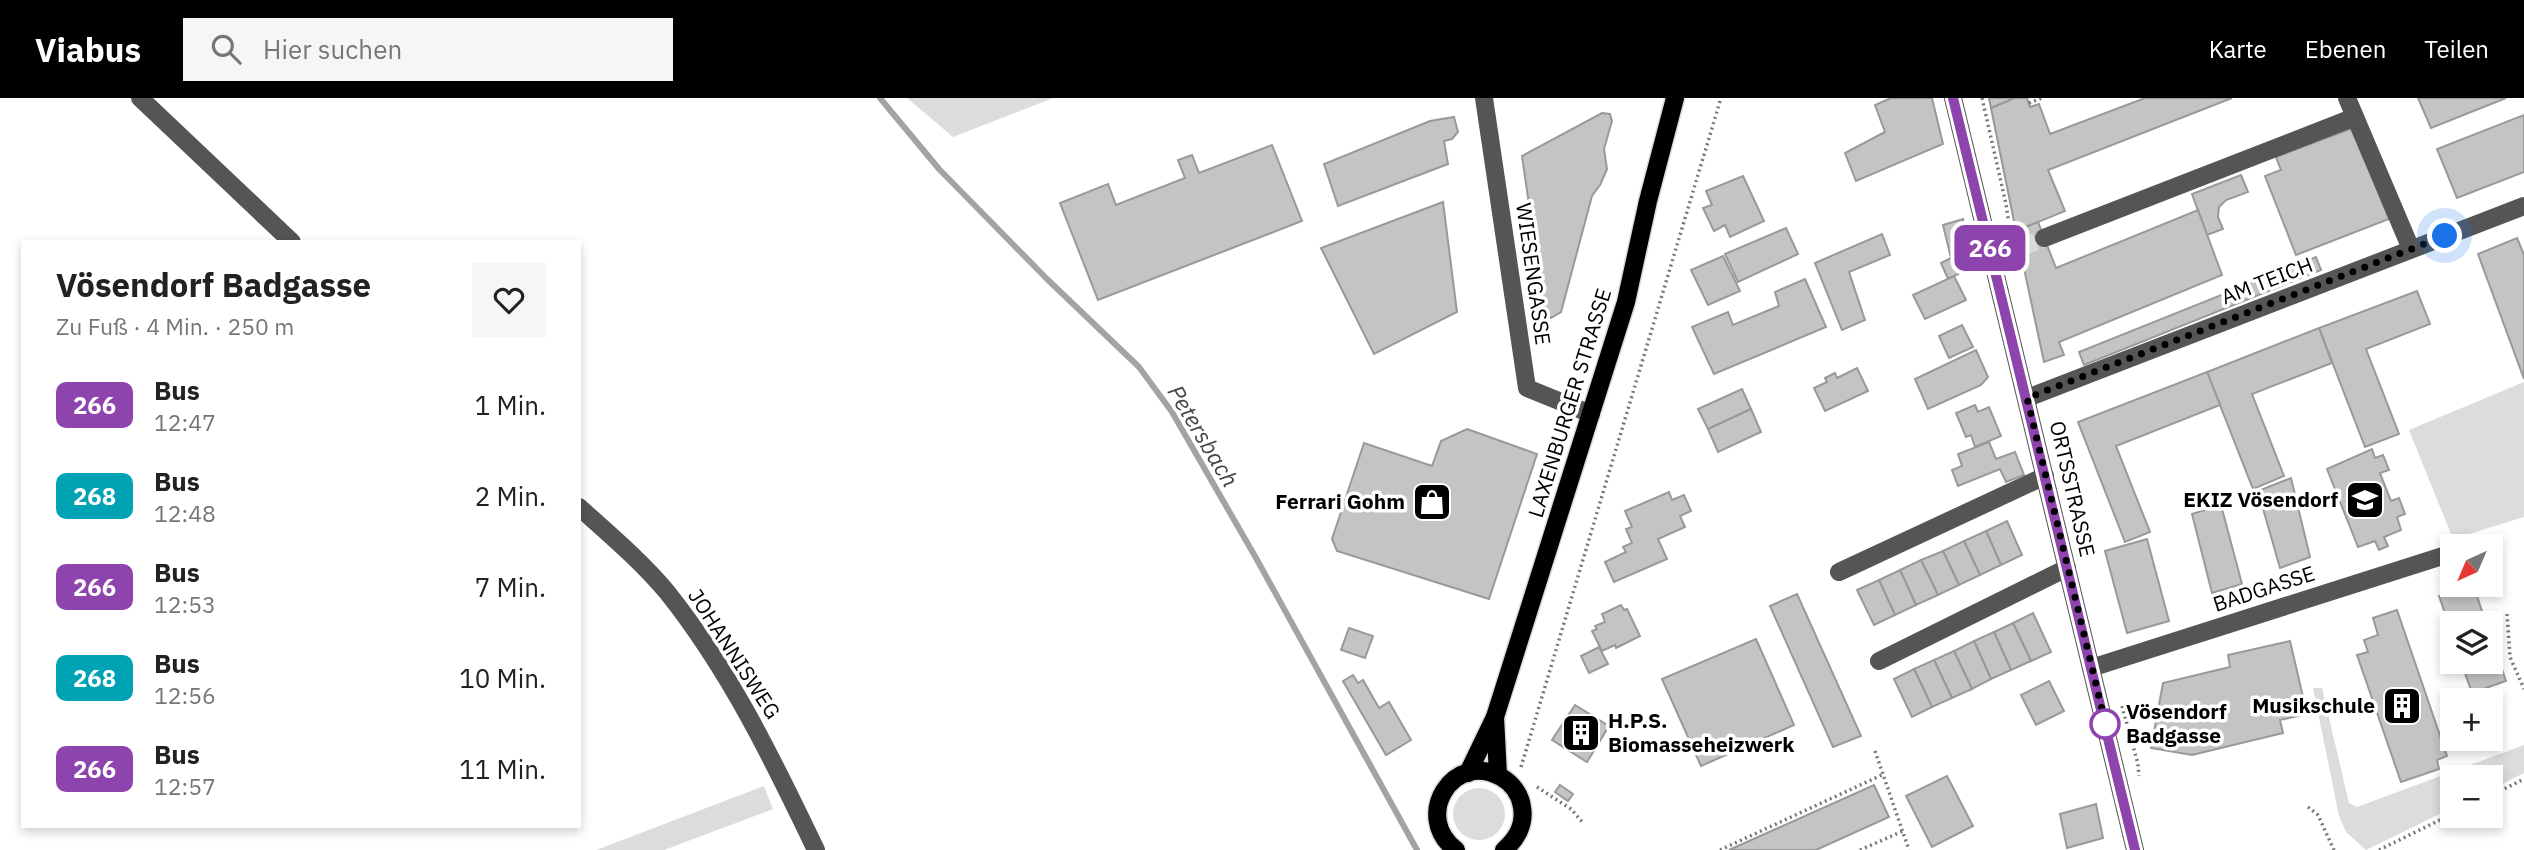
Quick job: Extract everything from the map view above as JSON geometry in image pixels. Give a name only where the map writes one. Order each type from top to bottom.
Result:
[{"type":"main road","name":"LAXENBURGER STRASSE","points":[[1449,847],[1438,827],[1438,802],[1453,780],[1468,773],[1495,717],[1626,302],[1648,201],[1675,98]]},
{"type":"main road","name":"LAXENBURGER STRASSE","points":[[1495,717],[1498,775]]},
{"type":"main road","points":[[1468,773],[1483,771],[1498,775],[1515,790],[1523,812],[1518,834],[1504,850]]},
{"type":"street","points":[[140,98],[290,240]]},
{"type":"street","name":"WIESENGASSE","points":[[1484,98],[1527,388],[1591,414]]},
{"type":"street","name":"ORTSSTRASSE","points":[[1953,98],[2135,850]]},
{"type":"street","points":[[2347,98],[2411,249]]},
{"type":"street","points":[[2044,238],[2355,117]]},
{"type":"street","name":"AM TEICH","points":[[2027,398],[2524,205]]},
{"type":"street","points":[[1992,259],[2019,248]]},
{"type":"street","points":[[1839,572],[2045,476]]},
{"type":"street","name":"JOHANNISWEG","points":[[581,509],[634,556],[666,592],[697,634],[745,707],[816,850]]},
{"type":"street","name":"BADGASSE","points":[[2091,668],[2440,557]]},
{"type":"street","points":[[1880,660],[2067,568]]},
{"type":"path","points":[[1522,778],[1521,764],[1721,98]]},
{"type":"path","points":[[2029,103],[2042,98]]},
{"type":"path","points":[[1987,121],[1993,118]]},
{"type":"path","points":[[2507,614],[2510,657],[2524,689]]},
{"type":"path","points":[[1875,751],[1909,850]]},
{"type":"path","points":[[1720,850],[1884,775]]},
{"type":"path","points":[[2503,790],[2524,779]]},
{"type":"path","points":[[1532,784],[1571,809],[1584,824]]},
{"type":"path","points":[[2308,807],[2318,815],[2334,850]]},
{"type":"path","points":[[2379,850],[2440,820]]},
{"type":"path","points":[[1860,850],[1904,830]]},
{"type":"shaded area","points":[[907,98],[1053,98],[953,137]]},
{"type":"shaded area","points":[[2524,382],[2524,517],[2469,534],[2451,534],[2409,430]]},
{"type":"shaded area","points":[[2313,688],[2322,688],[2349,803],[2357,807],[2440,776],[2440,814],[2366,850],[2346,832],[2339,816]]},
{"type":"shaded area","points":[[2524,745],[2524,773],[2503,784],[2503,765],[2470,765]]},
{"type":"shaded area","points":[[764,786],[773,809],[664,850],[596,850]]},
{"type":"shaded area","points":[[1479,788],[1489,790],[1497,796],[1503,804],[1503,824],[1497,832],[1489,838],[1479,840],[1469,838],[1461,832],[1455,824],[1453,814],[1455,804],[1461,796],[1469,790]]},
{"type":"building","points":[[1891,98],[1932,98],[1943,144],[1856,181],[1845,153],[1885,132],[1875,105]]},
{"type":"building","points":[[1989,98],[2015,98],[1991,108]]},
{"type":"building","points":[[2015,98],[2027,98],[2030,107],[2039,104],[2050,134],[2145,98],[2232,98],[2048,170],[2065,211],[2016,231],[1991,108]]},
{"type":"building","points":[[2418,98],[2506,98],[2431,128]]},
{"type":"building","points":[[1602,113],[1610,114],[1612,121],[1604,149],[1607,169],[1592,196],[1561,312],[1551,318],[1544,309],[1522,156]]},
{"type":"building","points":[[2524,115],[2524,172],[2457,198],[2437,149]]},
{"type":"building","points":[[1454,117],[1458,132],[1452,139],[1444,141],[1448,164],[1338,206],[1324,164],[1430,121]]},
{"type":"building","points":[[2353,128],[2389,219],[2296,255],[2265,176],[2281,170],[2276,157]]},
{"type":"building","points":[[1272,145],[1302,221],[1098,300],[1060,203],[1108,184],[1116,205],[1185,178],[1178,160],[1192,155],[1199,173]]},
{"type":"building","points":[[2241,175],[2248,192],[2226,200],[2219,207],[2218,217],[2223,229],[2207,235],[2192,194]]},
{"type":"building","points":[[1743,176],[1764,221],[1730,237],[1725,225],[1714,231],[1703,208],[1712,205],[1706,191]]},
{"type":"building","points":[[1443,202],[1457,312],[1374,354],[1321,248]]},
{"type":"building","points":[[2198,210],[2222,275],[2059,342],[2064,355],[2044,362],[2016,231],[2038,222],[2056,268]]},
{"type":"building","points":[[1963,219],[1973,267],[1948,279],[1941,263],[1951,258],[1943,225]]},
{"type":"building","points":[[1786,228],[1798,254],[1738,282],[1725,254]]},
{"type":"building","points":[[1882,234],[1890,255],[1849,272],[1865,320],[1842,330],[1815,263]]},
{"type":"building","points":[[2517,238],[2524,255],[2524,379],[2478,254]]},
{"type":"building","points":[[1723,256],[1740,291],[1708,305],[1691,270]]},
{"type":"building","points":[[2316,257],[2321,270],[2084,365],[2079,352]]},
{"type":"building","points":[[1954,276],[1966,300],[1925,319],[1913,295]]},
{"type":"building","points":[[1805,279],[1826,327],[1714,374],[1692,327],[1728,312],[1733,325],[1779,306],[1775,292]]},
{"type":"building","points":[[2417,291],[2430,324],[2366,349],[2399,434],[2365,447],[2319,328]]},
{"type":"building","points":[[1962,325],[1973,347],[1949,358],[1939,336]]},
{"type":"building","points":[[2319,328],[2332,363],[2252,394],[2284,476],[2253,489],[2207,372]]},
{"type":"building","points":[[1976,350],[1988,377],[1981,385],[1928,409],[1915,379]]},
{"type":"building","points":[[1857,368],[1868,391],[1825,411],[1814,388],[1827,382],[1825,378],[1835,373],[1837,378]]},
{"type":"building","points":[[2207,372],[2220,405],[2116,446],[2150,532],[2125,542],[2078,422]]},
{"type":"building","points":[[1742,389],[1751,409],[1708,429],[1698,409]]},
{"type":"building","points":[[1975,405],[1978,412],[1989,407],[2001,436],[1975,447],[1971,435],[1966,437],[1956,413]]},
{"type":"building","points":[[1751,409],[1761,432],[1718,452],[1708,429]]},
{"type":"building","name":"Ferrari Gohm","points":[[1467,429],[1537,454],[1489,599],[1337,551],[1332,539],[1364,443],[1432,466],[1441,441]]},
{"type":"building","points":[[1989,442],[1996,459],[2015,452],[2024,475],[2006,482],[2000,469],[1958,486],[1952,470],[1962,466],[1958,454]]},
{"type":"building","name":"EKIZ Vösendorf","points":[[2372,449],[2375,458],[2383,455],[2389,470],[2380,473],[2391,501],[2399,498],[2405,514],[2397,517],[2401,530],[2384,537],[2388,546],[2379,550],[2375,541],[2358,547],[2327,469]]},
{"type":"building","points":[[2291,478],[2310,557],[2280,568],[2258,491]]},
{"type":"building","points":[[1669,492],[1672,500],[1684,495],[1691,511],[1680,516],[1685,527],[1658,539],[1667,559],[1614,582],[1605,562],[1626,552],[1623,547],[1632,543],[1626,529],[1632,527],[1625,511]]},
{"type":"building","points":[[2221,505],[2242,584],[2212,593],[2192,514]]},
{"type":"building","points":[[2007,521],[2022,555],[2001,565],[1986,531]]},
{"type":"building","points":[[1986,531],[2001,565],[1980,575],[1964,541]]},
{"type":"building","points":[[2147,539],[2169,621],[2127,633],[2105,551]]},
{"type":"building","points":[[1964,541],[1980,575],[1959,585],[1943,551]]},
{"type":"building","points":[[1943,551],[1959,585],[1938,595],[1921,560]]},
{"type":"building","points":[[1921,560],[1938,595],[1916,605],[1900,570]]},
{"type":"building","points":[[1900,570],[1916,605],[1895,615],[1879,580]]},
{"type":"building","points":[[1879,580],[1895,615],[1874,625],[1857,590]]},
{"type":"building","points":[[1797,594],[1861,736],[1833,747],[1770,606]]},
{"type":"building","points":[[2439,596],[2477,597],[2482,611],[2444,611]]},
{"type":"building","points":[[1621,605],[1624,610],[1627,609],[1640,636],[1616,648],[1615,645],[1602,651],[1592,631],[1597,629],[1595,626],[1605,622],[1602,614]]},
{"type":"building","name":"Musikschule","points":[[2397,610],[2440,736],[2440,751],[2445,751],[2447,756],[2437,760],[2439,769],[2401,782],[2357,655],[2368,652],[2364,640],[2378,635],[2373,618]]},
{"type":"building","points":[[2033,613],[2051,652],[2031,661],[2013,623]]},
{"type":"building","points":[[2013,623],[2031,661],[2011,670],[1994,632]]},
{"type":"building","points":[[1349,628],[1373,636],[1365,658],[1341,650]]},
{"type":"building","points":[[1994,632],[2011,670],[1991,679],[1974,641]]},
{"type":"building","points":[[1756,639],[1794,725],[1701,766],[1662,679]]},
{"type":"building","points":[[1974,641],[1991,679],[1972,689],[1954,651]]},
{"type":"building","points":[[2290,641],[2307,714],[2280,720],[2283,733],[2192,755],[2151,748],[2163,683],[2230,667],[2228,655]]},
{"type":"building","points":[[1599,647],[1608,664],[1589,673],[1581,656]]},
{"type":"building","points":[[1954,651],[1972,689],[1952,698],[1934,660]]},
{"type":"building","points":[[1934,660],[1952,698],[1932,707],[1914,669]]},
{"type":"building","points":[[1914,669],[1932,707],[1912,717],[1894,679]]},
{"type":"building","points":[[2503,672],[2506,681],[2486,688],[2470,688],[2465,674]]},
{"type":"building","points":[[1353,675],[1358,683],[1363,680],[1379,708],[1389,702],[1411,740],[1386,755],[1343,681]]},
{"type":"building","points":[[2049,681],[2064,711],[2036,725],[2021,695]]},
{"type":"building","name":"H.P.S. Biomasseheizwerk","points":[[1575,705],[1609,726],[1587,762],[1552,740]]},
{"type":"building","points":[[1947,776],[1973,826],[1932,847],[1906,796]]},
{"type":"building","points":[[1560,785],[1573,794],[1568,801],[1555,792]]},
{"type":"building","points":[[1874,785],[1889,817],[1816,850],[1729,850]]},
{"type":"building","points":[[2096,804],[2103,838],[2067,848],[2060,814]]},
{"type":"waterway","name":"Petersbach","points":[[880,98],[939,169],[1047,279],[1139,367],[1172,412],[1417,850]]},
{"type":"tunnel","points":[[2019,248],[2044,238]]},
{"type":"bus line","name":"266","points":[[1953,98],[2135,850]]},
{"type":"place","name":"EKIZ Vösendorf","points":[[2365,500]]},
{"type":"place","name":"Ferrari Gohm","points":[[1432,502]]},
{"type":"place","name":"Musikschule","points":[[2402,706]]},
{"type":"place","name":"Vösendorf Badgasse","points":[[2105,724]]},
{"type":"place","name":"H.P.S. Biomasseheizwerk","points":[[1581,733]]},
{"type":"route","points":[[2105,724],[2108,734],[2027,398],[2445,236]]}]
